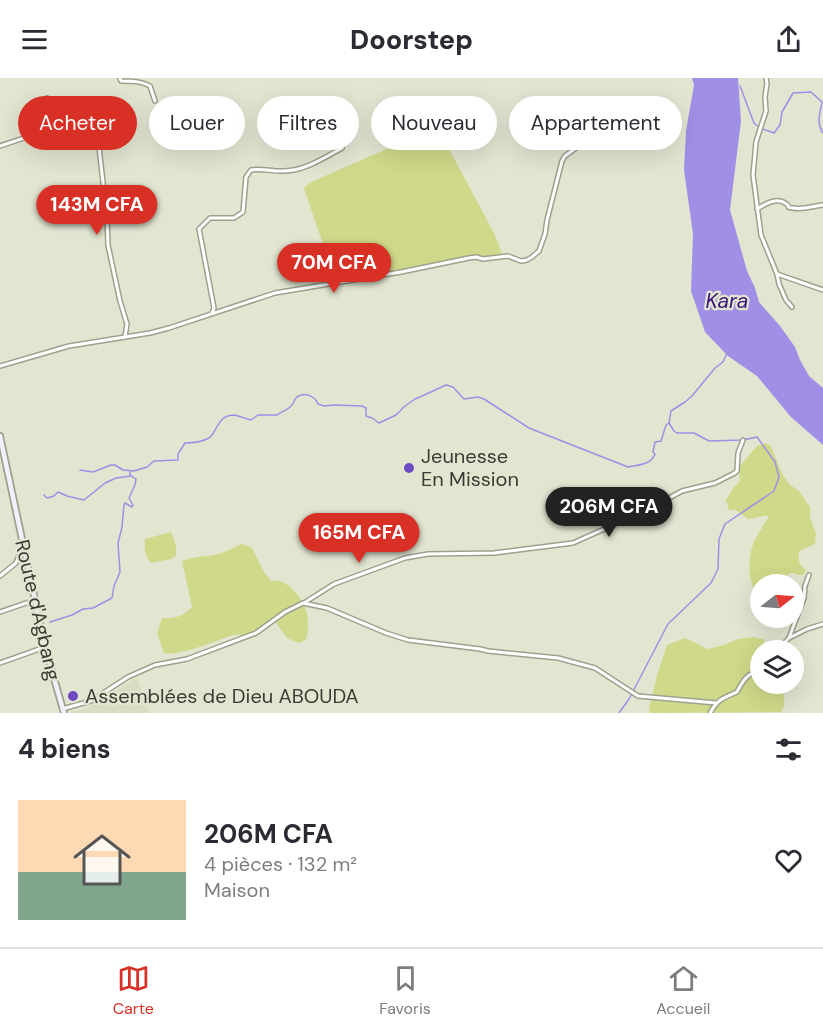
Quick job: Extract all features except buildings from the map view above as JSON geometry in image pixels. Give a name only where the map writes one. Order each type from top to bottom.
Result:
[{"type":"main road","name":"Route d'Agbang","points":[[0,436],[45,647],[63,711]]},
{"type":"street","points":[[120,78],[121,81],[145,83],[150,86],[153,96]]},
{"type":"street","points":[[766,78],[766,111],[756,142],[753,175],[761,235],[779,284],[792,307]]},
{"type":"street","points":[[0,146],[18,140]]},
{"type":"street","points":[[99,150],[108,245],[127,324],[125,337]]},
{"type":"street","points":[[211,314],[214,309],[200,229],[210,218],[234,218],[243,212],[246,177],[251,170],[259,168],[294,171],[310,166],[338,150]]},
{"type":"street","points":[[0,366],[69,345],[169,328],[275,293],[476,257],[483,259],[508,256],[521,261],[527,260],[539,251],[562,161],[573,150]]},
{"type":"street","points":[[757,209],[778,201],[794,209],[823,206]]},
{"type":"street","points":[[777,274],[823,290]]},
{"type":"street","points":[[63,711],[91,701],[128,676],[155,665],[187,659],[256,633],[285,612],[334,584],[405,558],[428,554],[494,553],[573,543],[682,491],[709,484],[733,474],[737,471],[738,453],[744,440]]},
{"type":"street","points":[[0,576],[15,563],[22,546]]},
{"type":"street","points":[[789,638],[804,598],[809,575]]},
{"type":"street","points":[[0,612],[35,600]]},
{"type":"street","points":[[303,603],[327,608],[408,640],[558,658],[595,668],[638,696],[716,703]]},
{"type":"street","points":[[789,638],[823,624]]},
{"type":"street","points":[[0,663],[45,647]]},
{"type":"street","points":[[710,713],[716,703],[737,692],[744,679],[750,675]]},
{"type":"shaded area","points":[[137,678],[149,713],[70,713],[86,709]]},
{"type":"green space","points":[[384,150],[449,150],[493,231],[502,253],[484,258],[470,256],[341,281],[326,252],[304,189],[309,183]]},
{"type":"green space","points":[[765,443],[770,445],[783,475],[790,485],[799,491],[810,507],[810,518],[816,533],[815,544],[799,551],[799,561],[806,570],[804,574],[750,575],[749,569],[750,555],[769,516],[748,519],[736,510],[729,510],[726,500],[740,481],[739,467],[757,446]]},
{"type":"green space","points":[[171,532],[176,545],[176,556],[151,563],[145,552],[145,539]]},
{"type":"green space","points":[[242,544],[252,548],[271,581],[285,583],[301,600],[308,619],[306,640],[299,643],[287,638],[274,620],[252,634],[233,635],[179,653],[164,653],[157,633],[162,618],[179,616],[192,607],[182,561],[218,554]]},
{"type":"green space","points":[[754,637],[765,640],[750,640],[750,694],[784,694],[784,707],[781,712],[650,713],[649,708],[658,672],[667,645],[685,638],[708,649],[738,639]]},
{"type":"water","name":"Kara","points":[[692,78],[738,78],[741,121],[730,210],[747,271],[759,302],[795,347],[809,376],[823,388],[823,445],[791,417],[757,376],[728,356],[705,332],[691,291],[693,234],[684,170],[686,131],[694,85]]},
{"type":"waterway","points":[[740,86],[754,123],[774,133],[780,125],[782,112],[793,93],[811,92],[822,102],[819,122],[823,133]]},
{"type":"waterway","points":[[619,713],[629,699],[668,624],[711,583],[718,569],[719,539],[725,524],[774,491],[779,477],[775,462],[757,437],[743,440],[709,441],[694,433],[677,433],[669,423],[671,411],[692,396],[715,368],[723,362],[727,353]]},
{"type":"waterway","points":[[80,470],[93,472],[115,465],[123,470],[134,471],[147,467],[154,461],[178,460],[178,454],[185,443],[209,438],[224,418],[233,415],[251,420],[258,415],[277,415],[302,395],[312,397],[318,404],[324,406],[362,406],[366,408],[366,416],[379,423],[396,415],[415,399],[446,385],[453,387],[464,399],[478,397],[484,399],[529,428],[628,467],[644,464],[653,458],[655,442],[661,441],[666,425],[669,423]]},
{"type":"waterway","points":[[50,622],[83,609],[93,608],[112,598],[120,572],[118,543],[124,505],[125,503],[132,507],[133,505],[129,498],[136,479],[130,475],[130,472]]},
{"type":"waterway","points":[[44,495],[47,498],[58,492],[84,500],[105,483],[116,478],[131,476]]},
{"type":"place","name":"Jeunesse En Mission","points":[[409,468]]},
{"type":"place","name":"Assemblées de Dieu ABOUDA","points":[[73,696]]}]
